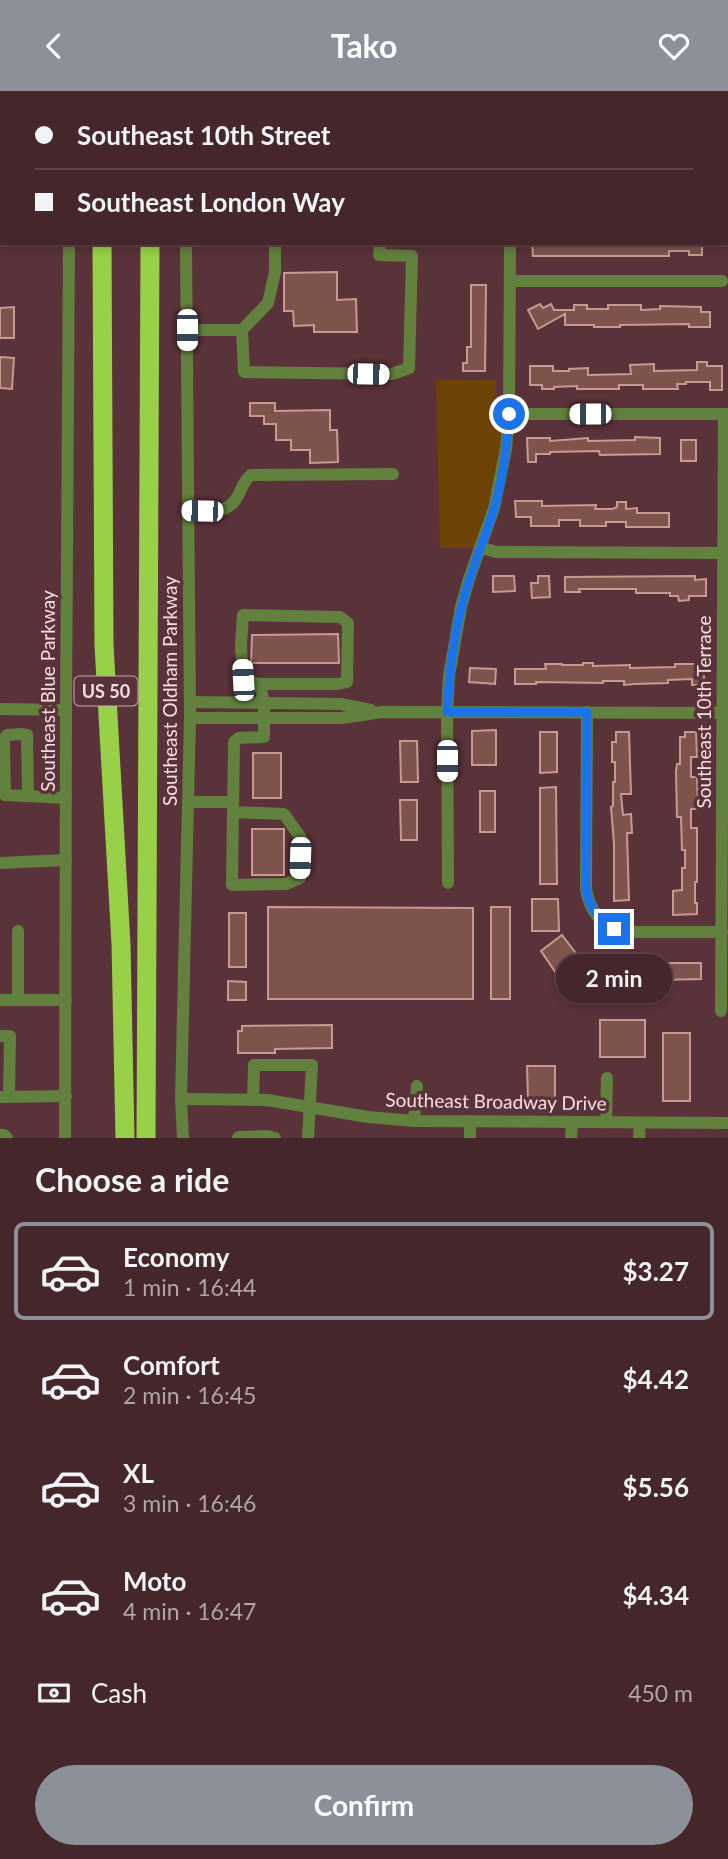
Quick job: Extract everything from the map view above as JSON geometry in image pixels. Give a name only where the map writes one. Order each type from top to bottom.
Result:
[{"type":"highway","name":"US 50","points":[[102,245],[104,645],[120,931],[125,1138]]},
{"type":"highway","name":"US 50","points":[[146,1138],[149,245]]},
{"type":"street","name":"Southeast Blue Parkway","points":[[65,1138],[69,245]]},
{"type":"street","name":"Southeast Oldham Parkway","points":[[183,1138],[181,1099],[190,719],[186,245]]},
{"type":"street","points":[[187,330],[242,330],[268,303],[275,272],[275,245]]},
{"type":"street","points":[[242,330],[244,372],[392,374],[409,368],[412,256],[379,255],[380,245]]},
{"type":"street","points":[[448,883],[449,676],[456,629],[469,579],[494,508],[501,479],[509,414],[510,245]]},
{"type":"street","points":[[510,281],[722,281]]},
{"type":"street","points":[[509,414],[726,414]]},
{"type":"street","name":"Southeast 10th Terrace","points":[[722,1011],[726,414]]},
{"type":"street","points":[[188,511],[217,511],[231,505],[245,480],[251,475],[393,474]]},
{"type":"street","points":[[481,547],[496,552],[723,553]]},
{"type":"street","points":[[243,615],[340,617],[348,623],[347,682],[260,684],[243,680],[243,615]]},
{"type":"street","points":[[188,802],[233,807],[284,814],[301,838],[300,879],[286,884],[232,885],[233,807],[234,742],[239,737],[264,737],[264,703],[260,684]]},
{"type":"street","points":[[190,702],[341,704],[382,712]]},
{"type":"street","points":[[0,709],[66,710]]},
{"type":"street","points":[[190,719],[342,718],[382,712],[725,713]]},
{"type":"street","points":[[587,712],[586,888],[593,911],[602,922],[625,932],[722,932]]},
{"type":"street","points":[[27,796],[27,735],[7,735],[4,739],[5,795],[66,798]]},
{"type":"street","points":[[0,863],[66,860]]},
{"type":"street","points":[[18,931],[18,1000]]},
{"type":"street","points":[[0,1000],[66,1000]]},
{"type":"street","points":[[0,1036],[10,1036],[4,1097],[66,1096]]},
{"type":"street","points":[[253,1100],[254,1065],[312,1065],[308,1138]]},
{"type":"street","points":[[606,1122],[607,1079]]},
{"type":"street","points":[[414,1121],[417,1086]]},
{"type":"street","name":"Southeast Broadway Drive","points":[[181,1099],[253,1100],[414,1121],[728,1123]]},
{"type":"street","points":[[470,1121],[470,1138]]},
{"type":"street","points":[[571,1138],[572,1122]]},
{"type":"street","points":[[639,1138],[640,1123]]},
{"type":"street","points":[[0,1135],[7,1138]]},
{"type":"street","points":[[238,1138],[275,1138]]},
{"type":"shaded area","points":[[436,380],[496,380],[496,407],[502,407],[503,425],[499,461],[474,548],[440,548]]},
{"type":"building","points":[[532,245],[702,245],[702,255],[689,255],[689,251],[669,251],[669,256],[533,256]]},
{"type":"building","points":[[337,272],[337,300],[356,299],[357,332],[314,332],[314,325],[294,326],[293,311],[284,311],[284,273]]},
{"type":"building","points":[[471,285],[486,285],[485,371],[463,371],[463,363],[467,363],[467,347],[471,347]]},
{"type":"building","points":[[540,304],[543,308],[551,304],[554,310],[574,310],[574,305],[587,305],[587,309],[608,309],[608,305],[641,305],[641,310],[660,309],[660,306],[701,307],[701,312],[710,312],[710,327],[689,327],[689,324],[620,327],[565,325],[565,314],[538,329],[528,310]]},
{"type":"building","points":[[14,307],[14,338],[0,338],[0,308]]},
{"type":"building","points":[[0,357],[14,358],[12,389],[0,388]]},
{"type":"building","points":[[697,362],[707,362],[707,366],[722,366],[722,390],[710,390],[710,382],[686,382],[677,384],[678,389],[643,389],[643,385],[619,385],[619,389],[577,389],[577,386],[542,389],[542,385],[530,385],[530,366],[553,366],[553,371],[588,368],[588,375],[631,374],[630,365],[654,364],[654,371],[697,370]]},
{"type":"building","points":[[250,403],[275,403],[275,411],[330,410],[330,430],[337,430],[338,462],[310,463],[310,450],[291,450],[291,440],[276,440],[276,424],[264,424],[264,416],[250,416]]},
{"type":"building","points":[[635,437],[660,438],[660,454],[550,452],[536,454],[536,462],[528,462],[527,438],[550,438],[550,441],[588,438],[588,441],[635,440]]},
{"type":"building","points":[[681,440],[696,440],[696,461],[681,461]]},
{"type":"building","points":[[515,501],[542,501],[542,506],[596,505],[595,509],[612,509],[617,507],[617,502],[626,502],[626,509],[637,508],[637,513],[669,513],[669,527],[626,527],[626,522],[606,522],[606,526],[580,526],[580,520],[559,520],[559,526],[531,526],[531,517],[516,517]]},
{"type":"building","points":[[493,576],[514,576],[515,591],[493,592]]},
{"type":"building","points":[[538,576],[549,576],[550,597],[532,598],[531,583],[538,583]]},
{"type":"building","points":[[695,576],[695,580],[706,579],[706,596],[689,596],[689,600],[679,601],[678,596],[670,596],[670,593],[636,593],[636,589],[579,589],[580,592],[565,592],[565,577]]},
{"type":"building","points":[[338,634],[339,663],[251,663],[252,635]]},
{"type":"building","points":[[593,663],[593,666],[630,665],[630,668],[704,664],[704,685],[692,685],[692,679],[624,685],[624,681],[515,684],[515,669],[546,669],[545,664]]},
{"type":"building","points":[[470,668],[496,669],[495,684],[469,682]]},
{"type":"building","points":[[496,730],[496,765],[472,765],[472,731]]},
{"type":"building","points":[[540,732],[557,732],[557,772],[540,773]]},
{"type":"building","points":[[616,732],[629,732],[631,794],[621,794],[623,815],[631,814],[632,833],[627,833],[629,900],[614,901],[611,807],[615,782],[612,742],[616,742]]},
{"type":"building","points":[[685,732],[696,732],[697,757],[691,757],[691,777],[697,777],[698,809],[691,809],[691,828],[697,828],[697,914],[673,915],[673,891],[682,890],[682,868],[685,868],[681,817],[677,817],[676,771],[677,764],[680,764],[680,737],[685,737]]},
{"type":"building","points":[[400,741],[417,741],[418,782],[401,782]]},
{"type":"building","points":[[253,753],[281,753],[281,798],[253,798]]},
{"type":"building","points":[[556,787],[557,884],[540,884],[540,788]]},
{"type":"building","points":[[480,791],[495,791],[495,832],[480,832]]},
{"type":"building","points":[[400,800],[417,800],[417,840],[401,840]]},
{"type":"building","points":[[252,829],[284,829],[284,875],[252,875]]},
{"type":"building","points":[[532,899],[558,899],[559,931],[532,931]]},
{"type":"building","points":[[268,907],[473,908],[473,999],[268,999]]},
{"type":"building","points":[[491,907],[510,907],[510,999],[491,999]]},
{"type":"building","points":[[229,913],[246,913],[246,967],[229,967]]},
{"type":"building","points":[[562,935],[581,960],[558,976],[541,951]]},
{"type":"building","points":[[599,963],[639,963],[639,980],[599,980]]},
{"type":"building","points":[[660,963],[701,963],[701,979],[661,980]]},
{"type":"building","points":[[228,981],[246,982],[246,1000],[228,1000]]},
{"type":"building","points":[[600,1020],[645,1020],[645,1057],[600,1057]]},
{"type":"building","points":[[332,1025],[332,1048],[238,1053],[238,1031],[242,1031],[242,1026]]},
{"type":"building","points":[[663,1033],[690,1033],[690,1101],[663,1101]]},
{"type":"building","points":[[527,1066],[555,1066],[555,1100],[528,1100]]},
{"type":"route","points":[[509,414],[498,493],[469,579],[456,629],[447,712],[587,712],[586,888],[593,911],[602,922],[614,929]]}]
